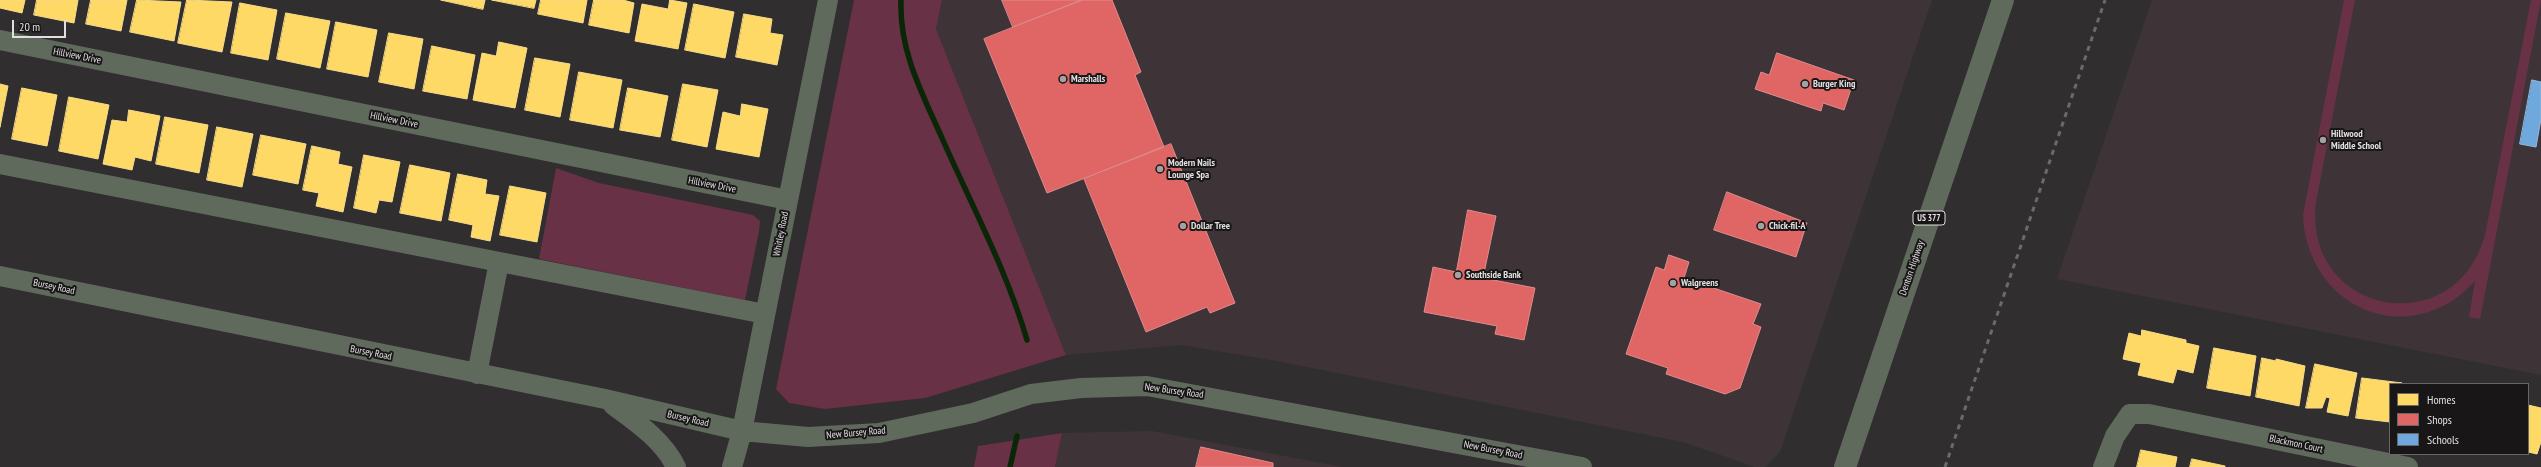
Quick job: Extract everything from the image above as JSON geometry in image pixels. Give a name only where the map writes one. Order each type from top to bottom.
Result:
[{"type":"main road","name":"Denton Highway","points":[[1845,467],[2003,0]]},
{"type":"street","name":"Whitley Road","points":[[732,467],[742,432],[828,0]]},
{"type":"street","name":"Hillview Drive","points":[[0,40],[788,200]]},
{"type":"street","points":[[0,164],[765,314]]},
{"type":"street","points":[[477,374],[499,262]]},
{"type":"street","name":"Bursey Road","points":[[0,276],[605,399],[742,432]]},
{"type":"street","name":"New Bursey Road","points":[[742,432],[808,437],[879,433],[973,413],[1031,394],[1082,388],[1147,386],[1582,467]]},
{"type":"street","points":[[605,399],[642,426],[671,457],[676,467]]},
{"type":"street","name":"Blackmon Court","points":[[2102,467],[2115,436],[2130,414],[2149,414],[2183,420],[2408,467]]},
{"type":"shaded area","points":[[854,0],[942,0],[936,29],[1066,355],[925,398],[825,409],[789,403],[776,389]]},
{"type":"shaded area","points":[[942,0],[1932,0],[1780,452],[1765,467],[1755,467],[1683,442],[1277,361],[1181,345],[1066,355],[936,29]]},
{"type":"shaded area","name":"Hillwood Middle School","points":[[2152,0],[2541,0],[2541,375],[2057,279]]},
{"type":"shaded area","points":[[2344,0],[2355,0],[2316,202],[2318,240],[2333,270],[2356,291],[2384,302],[2415,302],[2444,292],[2469,270],[2485,235],[2531,0],[2541,0],[2480,319],[2469,317],[2475,281],[2464,292],[2446,305],[2415,315],[2391,316],[2368,311],[2347,300],[2329,284],[2316,264],[2307,241],[2303,215]]},
{"type":"shaded area","points":[[556,168],[599,183],[753,215],[760,221],[745,300],[539,259]]},
{"type":"shaded area","points":[[1152,431],[1343,467],[1055,467],[1062,433]]},
{"type":"shaded area","points":[[1062,433],[1055,467],[974,467],[978,446]]},
{"type":"building: Homes","points":[[0,0],[25,0],[22,13],[0,8]]},
{"type":"building: Homes","points":[[37,0],[78,0],[74,23],[34,15]]},
{"type":"building: Homes","points":[[91,0],[127,0],[121,31],[86,24]]},
{"type":"building: Homes","points":[[137,0],[181,2],[174,41],[130,32]]},
{"type":"building: Homes","points":[[187,0],[232,2],[222,52],[178,43]]},
{"type":"building: Homes","points":[[441,0],[485,0],[483,9]]},
{"type":"building: Homes","points":[[492,0],[536,0],[534,8]]},
{"type":"building: Homes","points":[[541,0],[587,0],[583,23],[538,14]]},
{"type":"building: Homes","points":[[594,0],[623,0],[634,3],[629,33],[589,25]]},
{"type":"building: Homes","points":[[670,0],[687,3],[678,49],[635,41],[642,4],[668,9]]},
{"type":"building: Homes","points":[[240,3],[277,10],[268,60],[231,53]]},
{"type":"building: Homes","points":[[694,4],[734,12],[725,58],[685,50]]},
{"type":"building: Homes","points":[[286,13],[330,21],[320,68],[277,59]]},
{"type":"building: Homes","points":[[744,14],[772,19],[770,33],[783,35],[777,65],[736,57]]},
{"type":"building: Homes","points":[[336,22],[377,30],[368,77],[327,69]]},
{"type":"building: Homes","points":[[389,33],[423,39],[414,89],[379,82]]},
{"type":"building: Homes","points":[[499,42],[527,48],[515,108],[473,100],[482,53],[496,56]]},
{"type":"building: Homes","points":[[432,46],[475,55],[467,99],[423,91]]},
{"type":"building: Homes","points":[[535,58],[570,64],[560,117],[525,110]]},
{"type":"building: Homes","points":[[579,72],[622,80],[613,128],[570,120]]},
{"type":"building: Homes","points":[[0,84],[8,86],[0,127]]},
{"type":"building: Homes","points":[[683,84],[718,90],[707,147],[672,140]]},
{"type":"building: Homes","points":[[22,88],[57,95],[47,146],[12,139]]},
{"type":"building: Homes","points":[[628,88],[668,96],[660,137],[620,130]]},
{"type":"building: Homes","points":[[69,97],[109,105],[98,159],[59,151]]},
{"type":"building: Homes","points":[[742,104],[768,109],[759,157],[716,149],[723,112],[740,116]]},
{"type":"building: Homes","points":[[129,110],[160,116],[151,161],[135,157],[132,170],[103,164],[112,120],[127,122]]},
{"type":"building: Homes","points":[[165,117],[208,125],[199,173],[156,164]]},
{"type":"building: Homes","points":[[217,127],[253,134],[242,187],[207,180]]},
{"type":"building: Homes","points":[[261,135],[306,144],[298,184],[253,175]]},
{"type":"building: Homes","points":[[312,146],[340,152],[338,164],[352,167],[343,212],[316,206],[319,193],[303,190]]},
{"type":"building: Homes","points":[[364,155],[400,162],[392,202],[379,200],[376,213],[354,208]]},
{"type":"building: Homes","points":[[410,165],[450,173],[441,221],[400,213]]},
{"type":"building: Homes","points":[[458,174],[487,180],[485,194],[499,196],[490,241],[471,237],[473,225],[449,220]]},
{"type":"building: Homes","points":[[510,186],[546,193],[537,242],[500,235]]},
{"type":"building: Homes","points":[[2142,330],[2186,340],[2186,343],[2199,346],[2193,373],[2177,369],[2173,383],[2138,375],[2141,363],[2123,359],[2129,333],[2141,336]]},
{"type":"building: Homes","points":[[2214,348],[2256,356],[2250,396],[2207,388]]},
{"type":"building: Homes","points":[[2262,358],[2276,361],[2276,359],[2305,366],[2299,406],[2256,397]]},
{"type":"building: Homes","points":[[2315,364],[2357,373],[2348,416],[2327,412],[2330,398],[2326,397],[2322,408],[2306,408]]},
{"type":"building: Homes","points":[[2362,378],[2402,383],[2389,383],[2389,422],[2356,418]]},
{"type":"building: Homes","points":[[2529,405],[2541,408],[2541,442],[2537,454],[2529,452]]},
{"type":"building: Homes","points":[[2141,450],[2177,457],[2175,467],[2137,467]]},
{"type":"building: Homes","points":[[2192,459],[2225,466],[2225,467],[2190,467]]},
{"type":"building: Shops","points":[[1002,0],[1082,0],[1013,27]]},
{"type":"building: Shops","points":[[1082,0],[1112,0],[1141,72],[1135,75],[1164,147],[1047,193],[984,39]]},
{"type":"building: Shops","name":"Burger King","points":[[1777,53],[1854,80],[1844,110],[1823,103],[1821,111],[1755,89],[1761,72],[1769,75]]},
{"type":"building: Shops","points":[[1171,144],[1235,303],[1210,313],[1207,307],[1146,332],[1084,179]]},
{"type":"building: Shops","name":"Chick-fil-A","points":[[1727,192],[1807,223],[1796,257],[1714,230]]},
{"type":"building: Shops","name":"Southside Bank","points":[[1468,210],[1496,216],[1483,278],[1535,288],[1524,340],[1495,334],[1497,326],[1424,312],[1433,267],[1456,272]]},
{"type":"building: Shops","name":"Walgreens","points":[[1669,255],[1689,262],[1684,278],[1761,304],[1753,324],[1761,327],[1740,388],[1725,394],[1666,374],[1668,368],[1626,354],[1656,267],[1664,270]]},
{"type":"building: Shops","points":[[1201,447],[1273,463],[1273,467],[1196,467]]},
{"type":"building: Schools","points":[[2532,80],[2541,82],[2541,119],[2536,147],[2520,144]]},
{"type":"waterway","points":[[901,0],[901,19],[904,37],[913,71],[999,263],[1019,314],[1027,340]]},
{"type":"waterway","points":[[1010,467],[1017,436]]},
{"type":"railway","points":[[1945,467],[2105,0]]},
{"type":"place","name":"Marshalls","points":[[1063,79]]},
{"type":"place","name":"Burger King","points":[[1805,84]]},
{"type":"place","name":"Hillwood Middle School","points":[[2323,140]]},
{"type":"place","name":"Modern Nails Lounge Spa","points":[[1160,169]]},
{"type":"place","name":"Dollar Tree","points":[[1183,226]]},
{"type":"place","name":"Chick-fil-A","points":[[1761,226]]},
{"type":"place","name":"Southside Bank","points":[[1458,275]]},
{"type":"place","name":"Walgreens","points":[[1673,283]]}]
